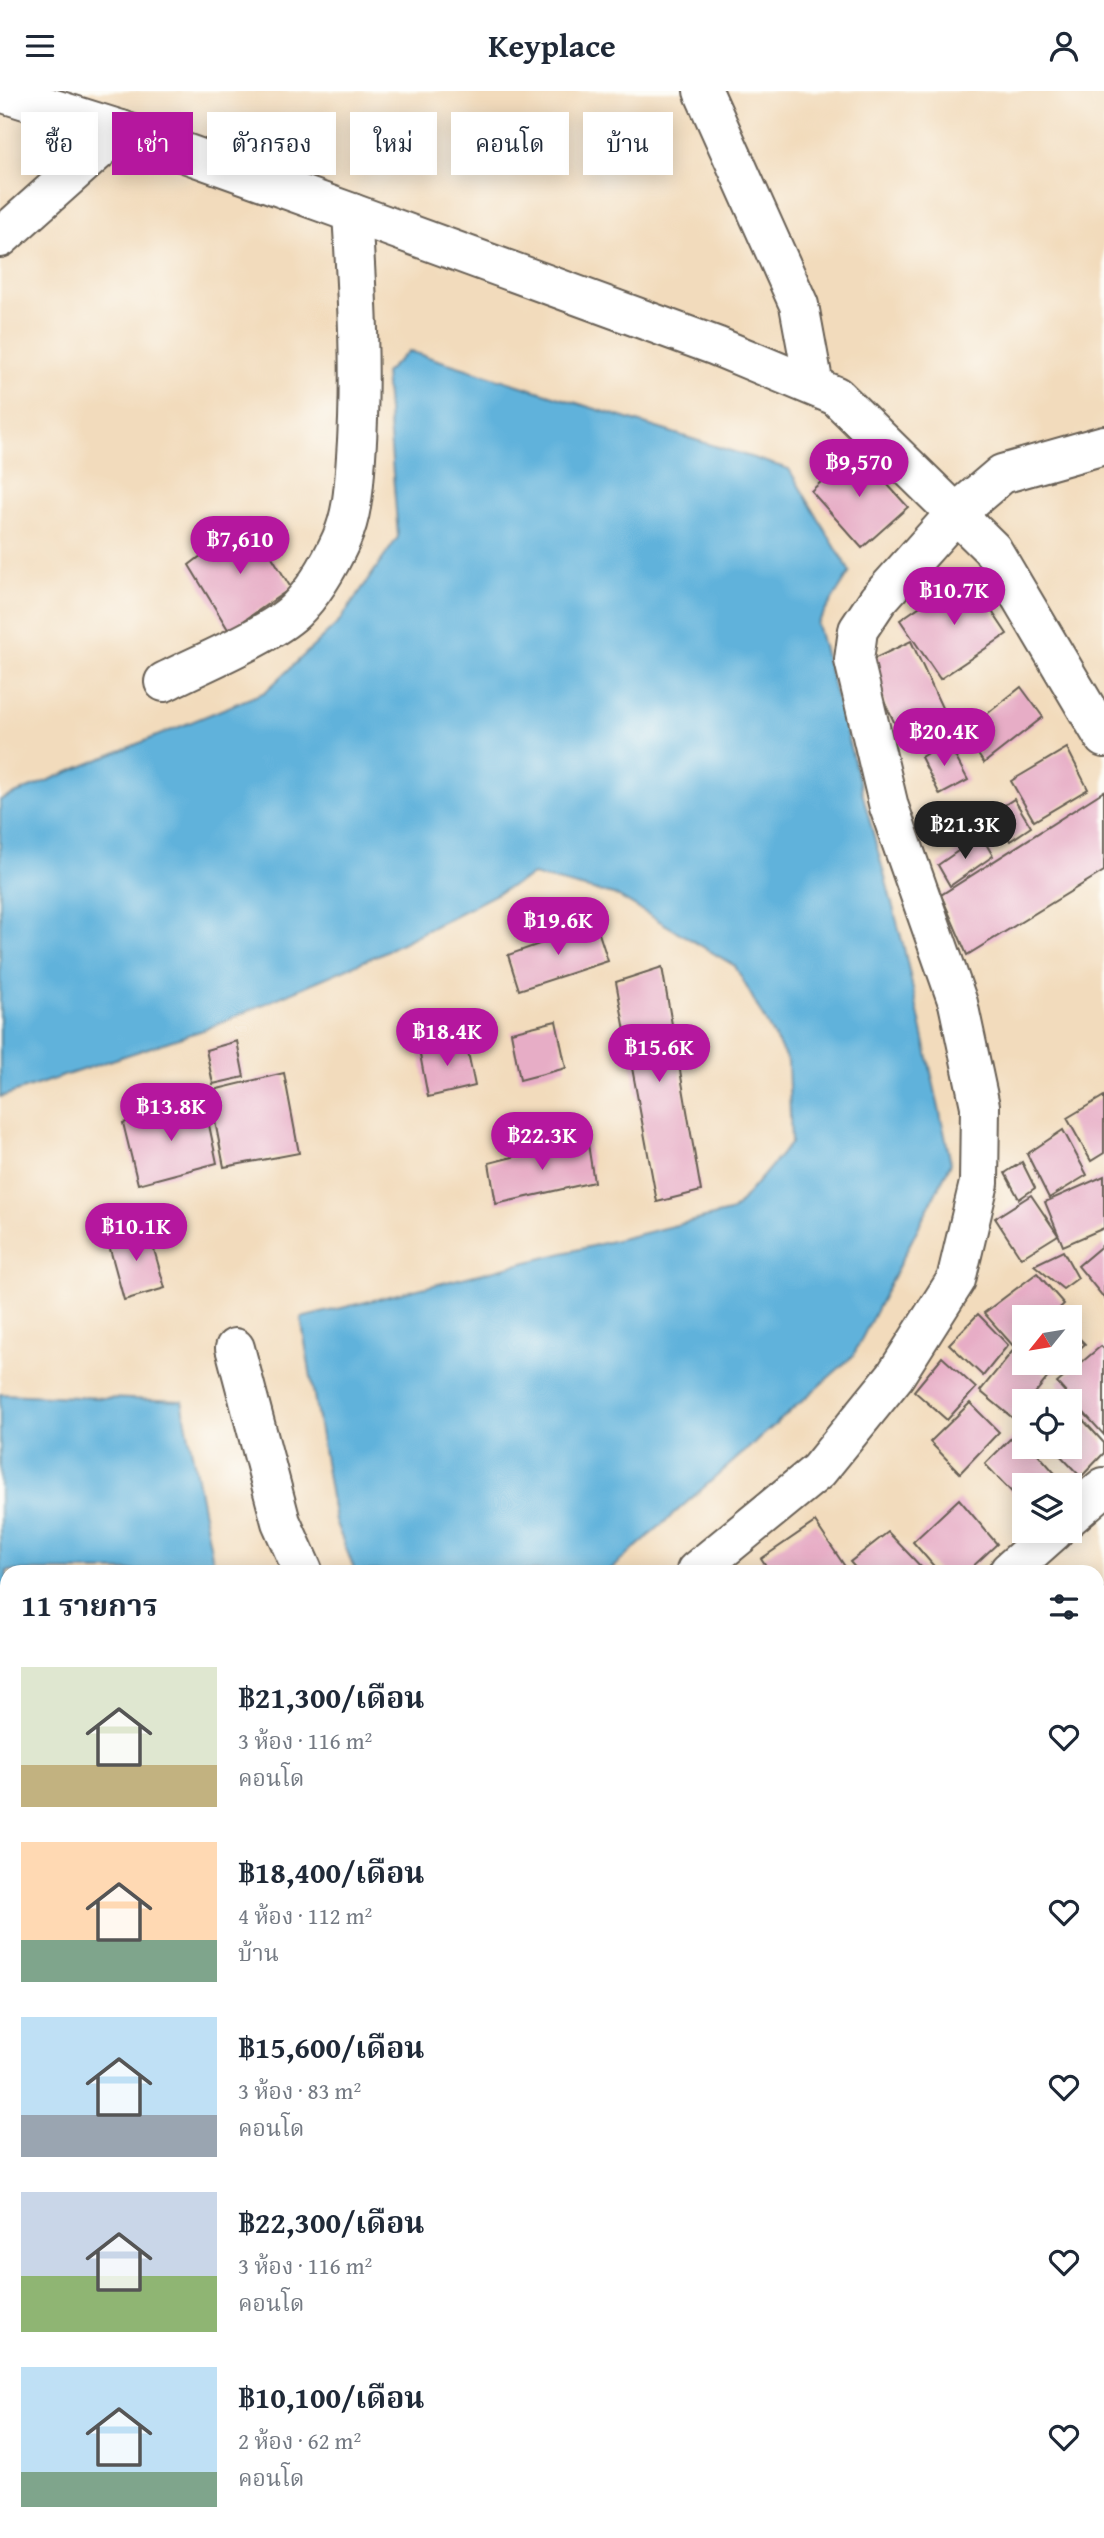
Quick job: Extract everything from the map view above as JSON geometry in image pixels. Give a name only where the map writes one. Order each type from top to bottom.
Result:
[{"type":"street","points":[[703,91],[799,305],[814,386]]},
{"type":"street","points":[[0,92],[112,127]]},
{"type":"street","points":[[0,238],[112,138]]},
{"type":"street","points":[[193,156],[716,346],[836,396],[992,549],[1104,738]]},
{"type":"street","points":[[164,681],[272,627],[294,612],[315,586],[342,539],[353,497],[360,342],[352,213]]},
{"type":"street","points":[[703,1565],[818,1471],[895,1376],[956,1280],[979,1183],[980,1106],[958,1003],[889,807],[854,660],[858,630],[878,600],[955,514],[1002,474],[1104,446]]},
{"type":"street","points":[[235,1347],[281,1522],[300,1565]]},
{"type":"street","points":[[1082,1506],[1104,1487]]},
{"type":"street","points":[[1016,1565],[1040,1543]]},
{"type":"water","points":[[409,351],[789,469],[850,572],[817,624],[904,948],[951,1163],[853,1356],[616,1565],[353,1565],[335,1521],[301,1318],[733,1211],[791,1143],[788,1062],[735,966],[617,896],[533,875],[380,954],[206,1029],[0,1097],[0,800],[265,692],[338,623],[398,537],[385,373]]},
{"type":"water","points":[[0,1394],[182,1401],[214,1565],[0,1565]]},
{"type":"building","points":[[856,450],[908,507],[862,548],[811,491]]},
{"type":"building","points":[[249,519],[291,588],[229,631],[189,565]]},
{"type":"building","points":[[967,574],[1007,634],[940,679],[900,620]]},
{"type":"building","points":[[911,641],[944,712],[900,734],[865,663]]},
{"type":"building","points":[[1021,687],[1043,717],[984,763],[963,733]]},
{"type":"building","points":[[947,741],[968,780],[940,795],[921,757]]},
{"type":"building","points":[[1067,748],[1088,789],[1034,821],[1011,781]]},
{"type":"building","points":[[1104,791],[1104,871],[967,955],[941,895]]},
{"type":"building","points":[[1014,799],[1031,827],[1010,841],[994,812]]},
{"type":"building","points":[[981,835],[993,856],[950,886],[938,865]]},
{"type":"building","points":[[596,924],[608,961],[519,990],[508,955]]},
{"type":"building","points":[[662,967],[701,1191],[657,1202],[616,982]]},
{"type":"building","points":[[556,1021],[566,1068],[520,1080],[511,1032]]},
{"type":"building","points":[[465,1038],[475,1086],[428,1097],[419,1049]]},
{"type":"building","points":[[237,1041],[244,1077],[213,1084],[206,1050]]},
{"type":"building","points":[[284,1073],[299,1153],[224,1167],[209,1091]]},
{"type":"building","points":[[1104,1096],[1104,1153],[1091,1161],[1067,1118]]},
{"type":"building","points":[[204,1101],[217,1163],[138,1184],[123,1123]]},
{"type":"building","points":[[1063,1130],[1087,1175],[1049,1198],[1027,1154]]},
{"type":"building","points":[[587,1138],[594,1182],[496,1204],[489,1163]]},
{"type":"building","points":[[1022,1162],[1035,1188],[1019,1199],[1005,1173]]},
{"type":"building","points":[[1104,1176],[1104,1228],[1063,1246],[1045,1202]]},
{"type":"building","points":[[1031,1195],[1058,1235],[1021,1258],[995,1218]]},
{"type":"building","points":[[147,1225],[165,1288],[124,1300],[107,1238]]},
{"type":"building","points":[[1104,1244],[1104,1298],[1078,1266]]},
{"type":"building","points":[[1063,1251],[1078,1278],[1063,1289],[1034,1265]]},
{"type":"building","points":[[1037,1273],[1064,1304],[1012,1305],[1012,1345],[984,1313]]},
{"type":"building","points":[[978,1314],[1008,1345],[983,1376],[949,1344]]},
{"type":"building","points":[[1101,1346],[1104,1349],[1104,1435],[1082,1411],[1082,1389],[1062,1389],[1057,1383],[1067,1375],[1082,1375],[1082,1362]]},
{"type":"building","points":[[1012,1352],[1012,1375],[1048,1377],[1038,1389],[1012,1389],[1012,1417],[980,1391]]},
{"type":"building","points":[[942,1357],[976,1388],[947,1420],[914,1391]]},
{"type":"building","points":[[970,1403],[999,1432],[960,1473],[930,1442]]},
{"type":"building","points":[[1084,1421],[1104,1443],[1104,1453],[1082,1476],[1082,1473],[1077,1473],[1064,1459],[1082,1459]]},
{"type":"building","points":[[1012,1437],[1012,1459],[1042,1459],[1055,1473],[1012,1473],[1012,1492],[985,1464]]},
{"type":"building","points":[[959,1499],[997,1544],[974,1565],[933,1565],[913,1542]]},
{"type":"building","points":[[815,1522],[844,1565],[765,1565],[761,1559]]},
{"type":"building","points":[[888,1532],[919,1565],[853,1565],[850,1562]]}]
